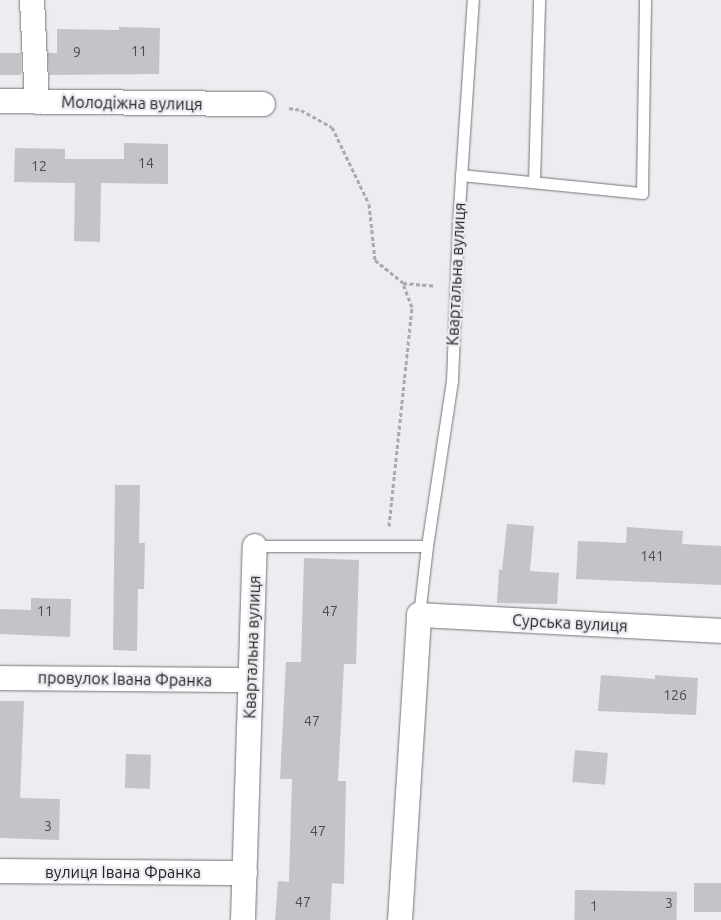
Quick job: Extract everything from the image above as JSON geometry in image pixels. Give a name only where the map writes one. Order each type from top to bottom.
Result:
[{"type":"street","points":[[32,0],[37,102]]},
{"type":"street","name":"Молодіжна вулиця","points":[[0,101],[263,104]]},
{"type":"street","name":"Квартальна вулиця","points":[[243,920],[255,546]]},
{"type":"street","name":"Квартальна вулиця","points":[[400,920],[419,615]]},
{"type":"street","name":"Сурська вулиця","points":[[419,615],[721,631]]},
{"type":"street","name":"провулок Івана Франка","points":[[0,678],[250,680]]},
{"type":"street","name":"вулиця Івана Франка","points":[[0,871],[246,873]]},
{"type":"lane","name":"Квартальна вулиця","points":[[419,615],[427,546],[452,381],[461,175],[473,0]]},
{"type":"lane","points":[[534,182],[539,0]]},
{"type":"lane","points":[[461,175],[642,192],[645,0]]},
{"type":"lane","name":"Квартальна вулиця","points":[[255,546],[427,546]]},
{"type":"path","points":[[263,104],[301,110],[332,127],[369,204],[375,260],[403,283],[412,307],[387,547]]},
{"type":"path","points":[[403,283],[455,288]]},
{"type":"building","points":[[119,27],[160,28],[159,74],[49,75],[48,53],[57,53],[57,29],[119,30]]},
{"type":"building","points":[[0,53],[21,53],[21,75],[0,75]]},
{"type":"building","points":[[124,143],[168,144],[168,184],[101,183],[100,242],[74,241],[75,183],[14,182],[15,148],[65,149],[65,159],[124,159]]},
{"type":"building","points":[[115,485],[140,485],[139,543],[145,543],[144,589],[138,589],[137,651],[113,650]]},
{"type":"building","points":[[507,524],[534,526],[530,571],[559,573],[557,604],[497,603],[499,569],[502,570]]},
{"type":"building","points":[[627,527],[683,531],[682,544],[721,546],[721,585],[576,579],[578,541],[626,543]]},
{"type":"building","points":[[304,558],[359,560],[356,664],[344,664],[338,781],[346,781],[344,884],[332,883],[330,920],[275,920],[278,881],[289,882],[292,779],[280,779],[286,662],[301,662]]},
{"type":"building","points":[[31,598],[71,599],[70,637],[0,634],[0,609],[31,610]]},
{"type":"building","points":[[601,675],[655,679],[655,675],[698,678],[696,715],[598,711]]},
{"type":"building","points":[[0,701],[24,701],[20,798],[60,799],[59,840],[0,838]]},
{"type":"building","points":[[575,750],[608,753],[605,785],[572,782]]},
{"type":"building","points":[[126,754],[151,755],[150,789],[125,788]]},
{"type":"building","points":[[694,883],[721,883],[721,912],[694,912]]},
{"type":"building","points":[[575,890],[677,892],[676,920],[574,920]]}]
